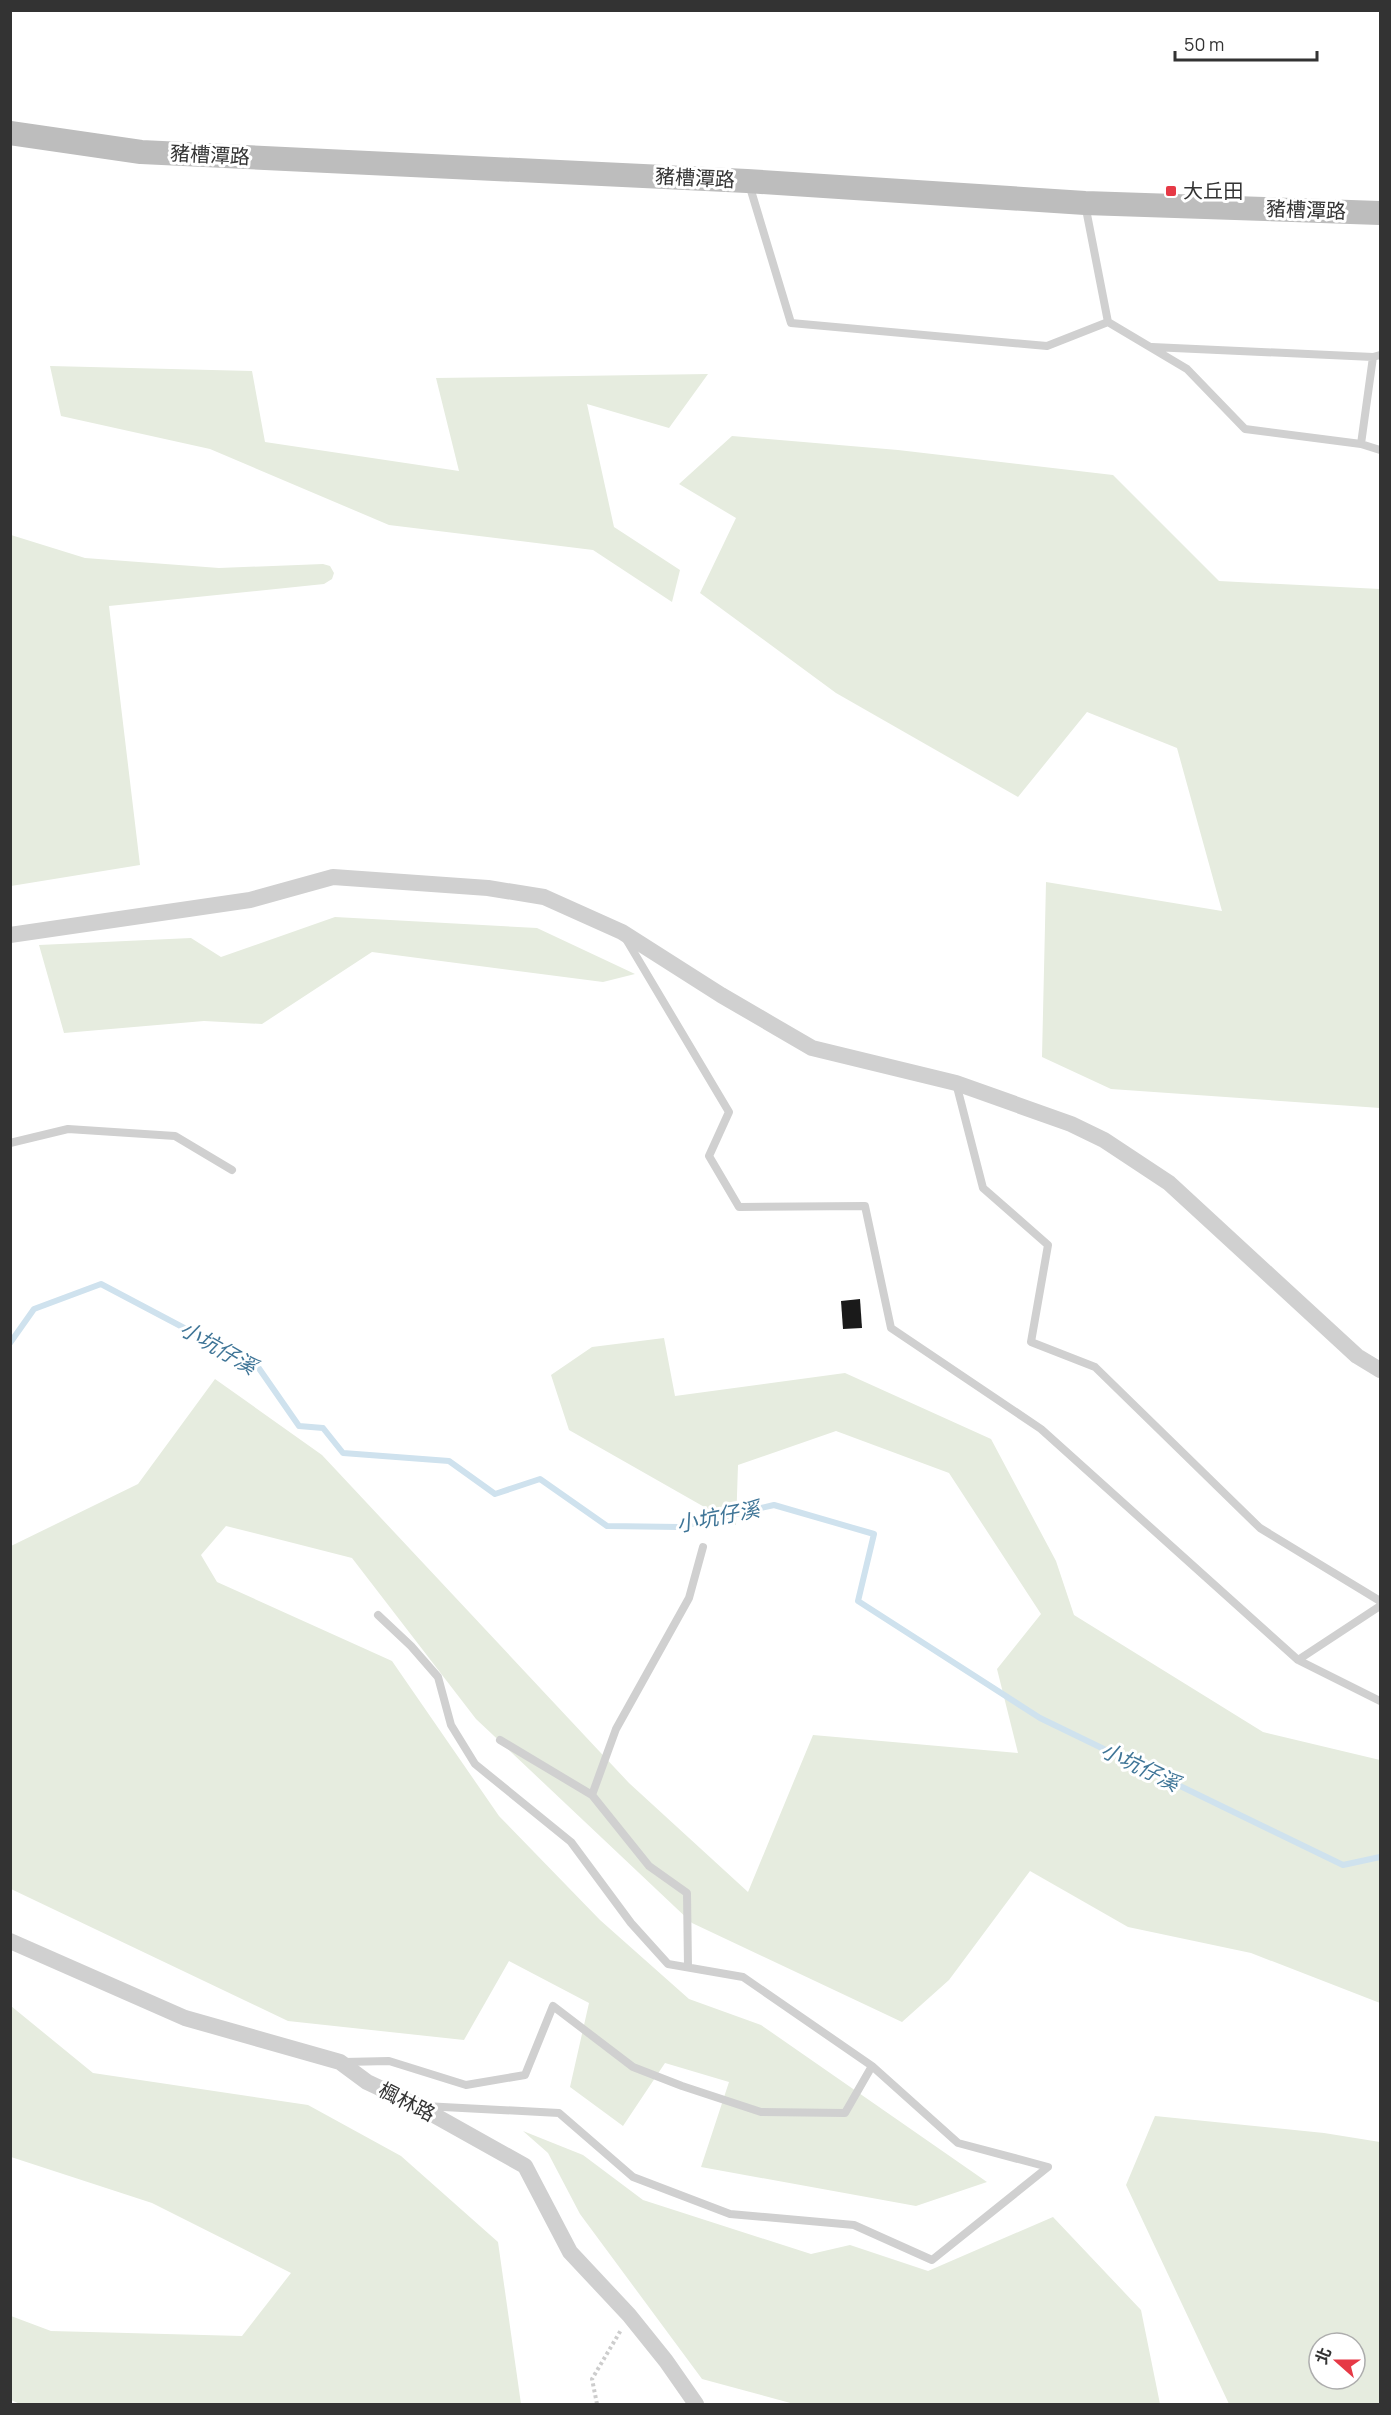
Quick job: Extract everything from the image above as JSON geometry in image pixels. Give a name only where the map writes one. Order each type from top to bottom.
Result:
[{"type":"street","name":"豬槽潭路","points":[[10,133],[141,152],[747,181],[1085,202],[1380,213]]},
{"type":"street","points":[[10,935],[250,900],[333,877],[488,888],[544,897],[622,932],[721,995],[813,1048],[956,1083],[1071,1124],[1104,1140],[1169,1183],[1357,1356],[1380,1370]]},
{"type":"street","name":"楓林路","points":[[10,1941],[185,2018],[340,2062],[367,2082],[416,2105],[525,2166],[570,2252],[629,2315],[666,2361],[696,2404]]},
{"type":"lane","points":[[747,181],[791,323],[1047,346],[1108,322]]},
{"type":"lane","points":[[1085,202],[1108,322],[1187,369],[1245,429],[1361,444],[1380,450]]},
{"type":"lane","points":[[1150,347],[1377,356],[1361,444]]},
{"type":"lane","points":[[622,932],[729,1112],[710,1156],[739,1207],[865,1206],[891,1328],[1041,1429],[1298,1660],[1380,1701]]},
{"type":"lane","points":[[956,1083],[983,1188],[1048,1245],[1031,1342],[1095,1367],[1260,1528],[1380,1604],[1298,1660]]},
{"type":"lane","points":[[10,1143],[68,1129],[176,1136],[232,1170]]},
{"type":"lane","points":[[592,1795],[616,1729],[689,1598],[703,1547]]},
{"type":"lane","points":[[378,1615],[411,1646],[438,1677],[451,1725],[475,1764],[571,1842],[631,1923],[668,1964],[743,1977],[872,2066],[958,2143],[1048,2167],[932,2260],[854,2225],[730,2214],[633,2177],[559,2113],[416,2105]]},
{"type":"lane","points":[[500,1740],[592,1795],[649,1866],[687,1893],[688,1967]]},
{"type":"lane","points":[[340,2062],[389,2061],[466,2085],[525,2075],[553,2006],[633,2067],[760,2112],[845,2113],[872,2066]]},
{"type":"path","points":[[597,2404],[592,2379],[629,2315]]},
{"type":"shaded area","points":[[50,366],[252,371],[265,442],[459,471],[436,378],[708,374],[669,428],[587,404],[614,527],[680,570],[672,602],[593,550],[389,525],[210,449],[61,416]]},
{"type":"shaded area","points":[[732,436],[898,450],[1113,475],[1219,581],[1380,589],[1380,1108],[1111,1089],[1042,1057],[1046,882],[1222,911],[1177,748],[1087,712],[1018,797],[836,693],[700,593],[736,518],[679,484]]},
{"type":"shaded area","points":[[11,535],[85,558],[219,568],[323,564],[330,566],[334,573],[332,579],[324,584],[109,606],[140,865],[11,886]]},
{"type":"shaded area","points":[[335,917],[537,928],[635,974],[603,982],[372,952],[262,1024],[204,1021],[64,1033],[39,945],[191,938],[221,957]]},
{"type":"shaded area","points":[[664,1338],[675,1396],[845,1373],[991,1439],[1056,1561],[1074,1615],[1263,1732],[1380,1760],[1380,2003],[1251,1953],[1128,1927],[1030,1871],[949,1980],[902,2022],[692,1923],[476,1719],[352,1558],[226,1526],[201,1555],[217,1582],[392,1661],[499,1816],[600,1920],[689,1999],[761,2025],[987,2182],[916,2206],[701,2167],[729,2082],[665,2063],[623,2126],[570,2087],[589,2003],[509,1961],[464,2040],[288,2021],[11,1889],[11,1546],[138,1484],[215,1379],[322,1455],[629,1783],[748,1892],[813,1735],[1018,1753],[997,1669],[1041,1614],[949,1473],[836,1431],[738,1465],[736,1525],[569,1430],[551,1375],[592,1347]]},
{"type":"shaded area","points":[[11,2006],[93,2073],[308,2105],[401,2156],[498,2242],[521,2404],[20,2404],[11,2400],[11,2316],[51,2331],[242,2336],[291,2273],[152,2203],[11,2157]]},
{"type":"shaded area","points":[[1155,2116],[1324,2133],[1380,2142],[1380,2404],[1229,2404],[1126,2185]]},
{"type":"shaded area","points":[[523,2131],[583,2155],[643,2200],[811,2254],[850,2245],[928,2271],[1053,2217],[1141,2310],[1160,2404],[794,2404],[702,2379],[580,2214],[548,2153]]},
{"type":"building","points":[[860,1299],[862,1328],[843,1329],[841,1301]]},
{"type":"waterway","name":"小坑仔溪","points":[[10,1343],[34,1309],[101,1284],[258,1367],[299,1426],[323,1428],[343,1453],[449,1461],[495,1494],[540,1479],[607,1526],[679,1527],[774,1505],[874,1534],[858,1601],[1040,1718],[1343,1865],[1380,1857]]},
{"type":"place","name":"大丘田","points":[[1171,191]]}]
